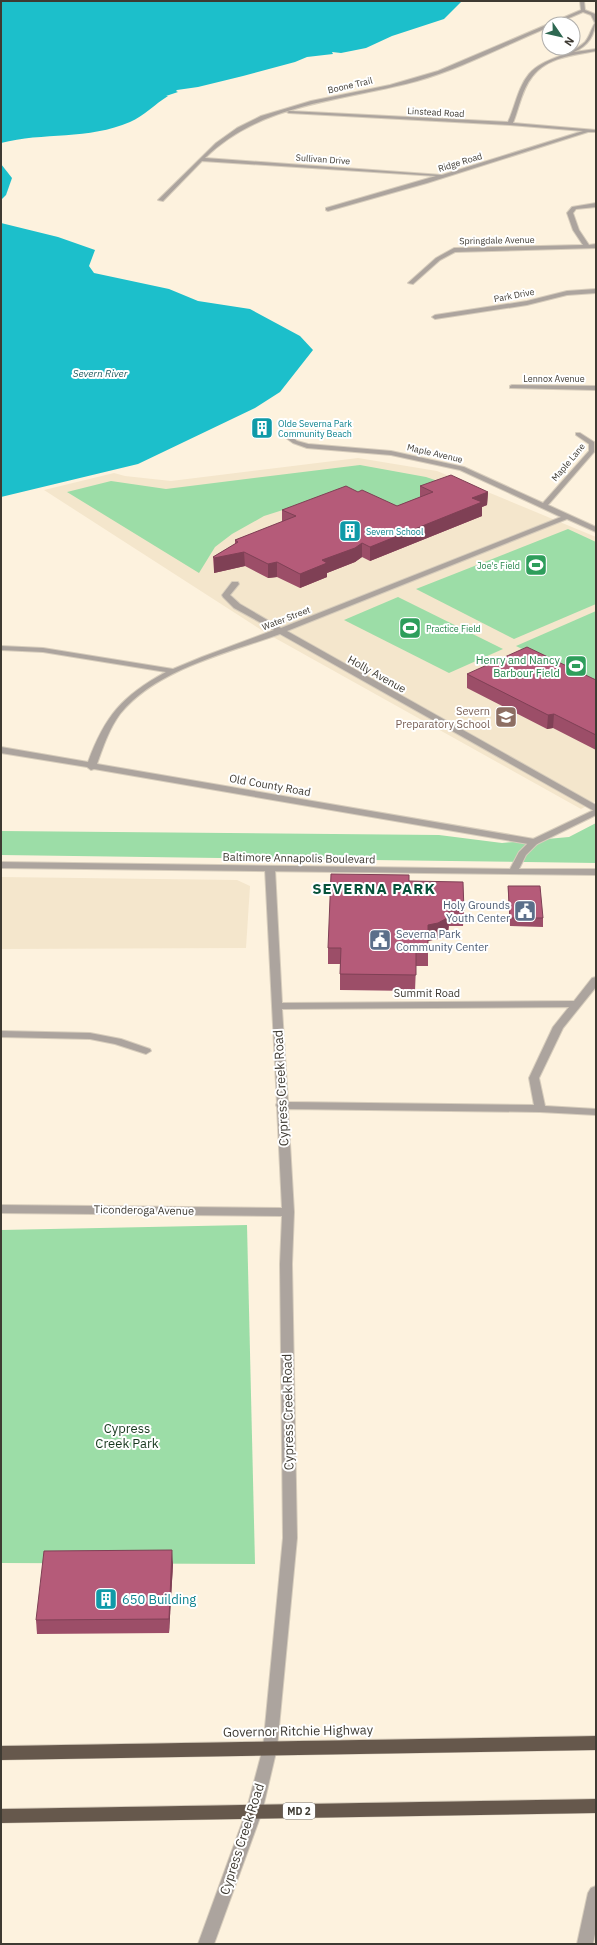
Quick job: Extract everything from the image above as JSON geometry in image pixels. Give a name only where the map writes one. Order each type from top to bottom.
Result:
[{"type":"highway","name":"Governor Ritchie Highway","points":[[1,1754],[596,1743]]},
{"type":"highway","name":"MD 2","points":[[1,1816],[596,1806]]},
{"type":"street","points":[[581,46],[587,41],[595,29],[596,23],[593,14],[582,11],[582,1]]},
{"type":"street","name":"Boone Trail","points":[[570,16],[582,11]]},
{"type":"street","name":"Boone Trail","points":[[161,200],[201,159],[226,137],[239,129],[278,112],[440,72],[541,28]]},
{"type":"street","points":[[587,41],[596,43]]},
{"type":"street","points":[[581,52],[596,50]]},
{"type":"street","points":[[510,124],[530,76],[543,66],[566,56]]},
{"type":"street","name":"Linstead Road","points":[[278,112],[595,130]]},
{"type":"street","name":"Ridge Road","points":[[328,209],[410,188],[444,175],[595,130]]},
{"type":"street","name":"Sullivan Drive","points":[[201,159],[444,175]]},
{"type":"street","points":[[587,246],[576,230],[570,213],[574,208],[596,205]]},
{"type":"street","name":"Springdale Avenue","points":[[411,283],[438,259],[454,250],[596,246]]},
{"type":"street","name":"Park Drive","points":[[435,317],[519,304],[561,294],[596,291]]},
{"type":"street","name":"Lennox Avenue","points":[[512,387],[596,388]]},
{"type":"street","name":"Maple Avenue","points":[[284,434],[295,442],[307,446],[391,453],[462,468],[545,505],[596,530]]},
{"type":"street","name":"Maple Lane","points":[[545,505],[592,451],[592,443],[578,434]]},
{"type":"street","name":"Water Street","points":[[1,648],[43,650],[173,671],[280,632],[567,517]]},
{"type":"street","name":"Holly Avenue","points":[[235,584],[226,594],[234,602],[280,632],[596,809]]},
{"type":"street","points":[[91,767],[104,731],[117,712],[145,688],[173,671]]},
{"type":"street","name":"Old County Road","points":[[1,750],[91,767],[534,842]]},
{"type":"street","points":[[513,872],[522,854],[534,842],[596,812]]},
{"type":"street","name":"Baltimore Annapolis Boulevard","points":[[1,865],[596,872]]},
{"type":"street","name":"Cypress Creek Road","points":[[206,1944],[254,1812],[270,1748],[290,1538],[286,1264],[288,1212],[281,1105],[278,1006],[270,869]]},
{"type":"street","points":[[540,1109],[534,1078],[558,1027],[596,980]]},
{"type":"street","name":"Summit Road","points":[[278,1006],[576,1004]]},
{"type":"street","points":[[1,1034],[90,1036],[117,1041],[146,1051]]},
{"type":"street","points":[[281,1105],[540,1109],[596,1112]]},
{"type":"street","name":"Ticonderoga Avenue","points":[[1,1209],[288,1212]]},
{"type":"street","points":[[585,1944],[596,1893]]},
{"type":"shaded area","name":"Severn Preparatory School","points":[[358,458],[437,471],[596,537],[596,801],[581,809],[266,633],[44,490],[114,473],[125,476],[171,481]]},
{"type":"shaded area","points":[[1,877],[237,880],[250,886],[246,948],[1,949]]},
{"type":"green space","points":[[360,465],[426,477],[453,486],[410,509],[394,506],[358,492],[327,496],[264,516],[232,534],[215,547],[199,573],[67,492],[111,481],[166,489]]},
{"type":"green space","name":"Joe's Field","points":[[568,529],[596,542],[596,604],[514,639],[416,589]]},
{"type":"green space","name":"Practice Field","points":[[398,597],[503,649],[449,673],[344,620]]},
{"type":"green space","name":"Henry and Nancy Barbour Field","points":[[596,611],[596,686],[516,646]]},
{"type":"green space","points":[[596,823],[596,863],[1,855],[1,831],[439,835],[502,843],[569,837]]},
{"type":"green space","name":"Cypress Creek Park","points":[[247,1225],[255,1564],[1,1563],[1,1230]]},
{"type":"water","points":[[1,1],[462,1],[444,19],[392,36],[366,48],[307,57],[295,62],[243,76],[198,87],[177,90],[176,91],[178,92],[166,96],[168,96],[145,113],[130,122],[114,128],[82,134],[33,138],[1,143]]},
{"type":"water","points":[[1,164],[12,178],[6,195],[1,200]]},
{"type":"water","name":"Severn River","points":[[1,223],[58,237],[95,250],[89,266],[94,273],[169,289],[198,301],[250,309],[300,336],[313,350],[280,392],[255,408],[138,464],[1,497]]},
{"type":"building","points":[[451,475],[488,492],[472,498],[482,502],[370,547],[362,543],[355,548],[322,560],[327,563],[300,574],[277,562],[268,564],[244,552],[213,557],[238,542],[235,540],[296,516],[282,510],[346,486],[358,492],[362,490],[397,506],[433,492],[420,486]]},
{"type":"building","points":[[527,647],[596,680],[596,735],[554,714],[548,715],[467,674]]},
{"type":"building","name":"Severna Park Community Center","points":[[331,874],[409,875],[409,881],[463,882],[464,911],[448,910],[449,917],[438,923],[428,925],[428,950],[416,950],[416,975],[340,974],[341,948],[328,948]]},
{"type":"building","name":"Holy Grounds Youth Center","points":[[508,886],[540,886],[543,918],[510,918]]},
{"type":"building","name":"650 Building","points":[[172,1550],[169,1619],[36,1620],[44,1551]]},
{"type":"place","name":"Olde Severna Park Community Beach","points":[[262,428]]},
{"type":"place","name":"Severn School","points":[[350,531]]},
{"type":"place","name":"Joe's Field","points":[[536,565]]},
{"type":"place","name":"Practice Field","points":[[410,628]]},
{"type":"place","name":"Henry and Nancy Barbour Field","points":[[576,666]]},
{"type":"place","name":"Severn Preparatory School","points":[[506,717]]},
{"type":"place","name":"Holy Grounds Youth Center","points":[[525,911]]},
{"type":"place","name":"Severna Park Community Center","points":[[380,940]]},
{"type":"place","name":"650 Building","points":[[106,1599]]},
{"type":"district","name":"SEVERNA PARK","points":[[374,888]]}]
